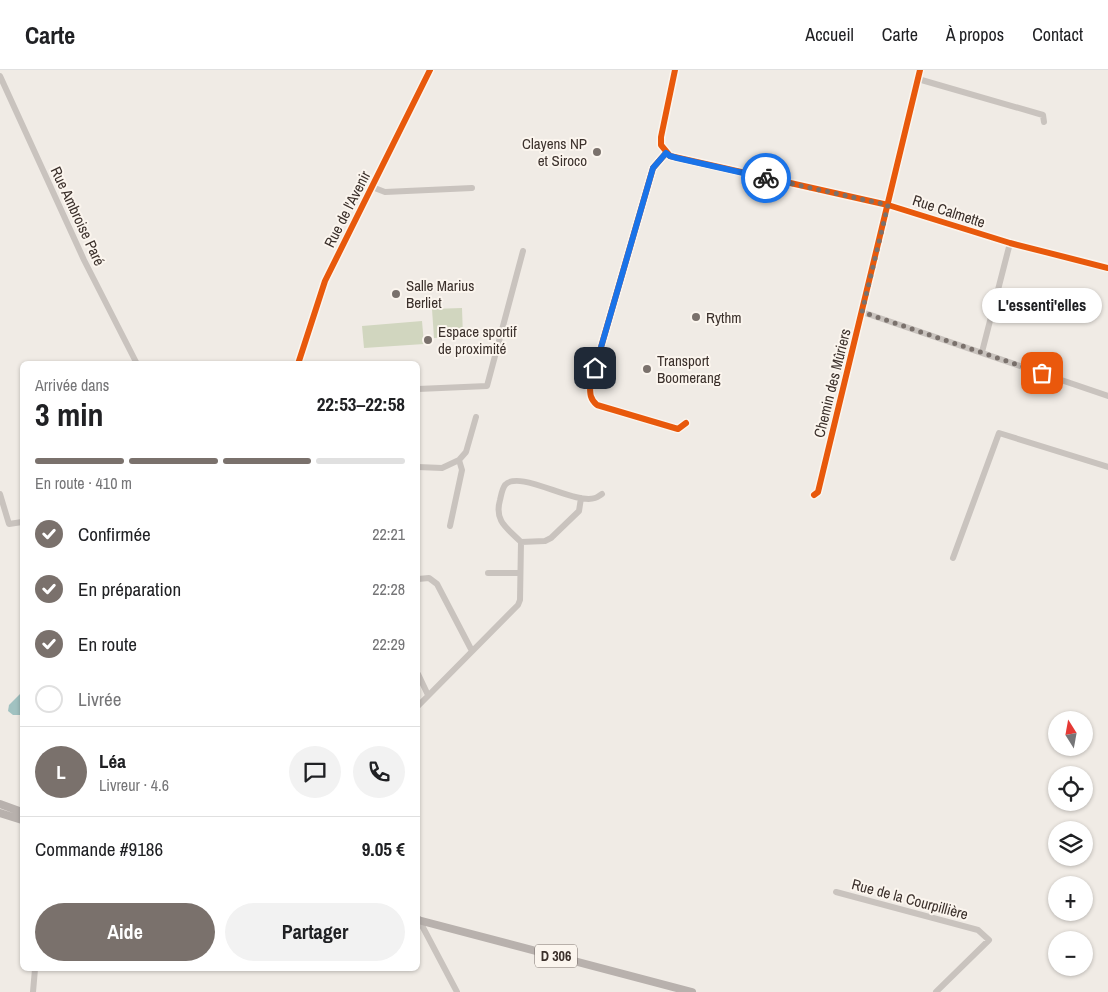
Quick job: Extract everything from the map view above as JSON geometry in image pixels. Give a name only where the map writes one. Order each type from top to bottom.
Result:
[{"type":"main road","points":[[0,804],[20,811]]},
{"type":"main road","points":[[0,813],[20,819]]},
{"type":"main road","name":"D 306","points":[[420,920],[692,992]]},
{"type":"street","name":"Rue de l'Avenir","points":[[299,361],[325,281],[430,70]]},
{"type":"street","points":[[675,70],[660,136],[661,145],[666,153],[653,168],[590,385],[590,394],[597,406],[678,429],[686,423]]},
{"type":"street","name":"Chemin des Mûriers","points":[[814,494],[818,492],[920,70]]},
{"type":"street","name":"Rue Ambroise Paré","points":[[0,76],[84,260],[135,361]]},
{"type":"street","points":[[918,80],[1043,115],[1044,122]]},
{"type":"street","name":"Rue Calmette","points":[[666,153],[677,158],[888,205],[1010,243],[1108,268]]},
{"type":"street","points":[[372,187],[385,192],[472,188]]},
{"type":"street","points":[[982,352],[1010,243]]},
{"type":"street","points":[[420,389],[487,386],[523,251]]},
{"type":"street","points":[[862,312],[1108,396]]},
{"type":"street","points":[[420,467],[442,468],[459,460],[466,452],[476,418]]},
{"type":"street","points":[[954,558],[999,433],[1108,467]]},
{"type":"street","points":[[450,526],[462,470],[459,460]]},
{"type":"street","points":[[420,704],[518,605],[520,600],[521,542],[501,521],[497,509],[504,487],[518,480],[581,498],[594,498],[602,494]]},
{"type":"street","points":[[0,494],[9,524],[20,522]]},
{"type":"street","points":[[521,542],[545,541],[551,538],[579,511],[581,498]]},
{"type":"street","points":[[488,573],[520,573]]},
{"type":"street","points":[[420,578],[429,578],[437,584],[472,651]]},
{"type":"street","points":[[420,678],[428,695]]},
{"type":"street","name":"Rue de la Courpillière","points":[[836,892],[978,930],[989,940],[936,992]]},
{"type":"street","points":[[420,923],[456,992]]},
{"type":"street","points":[[33,992],[35,971]]},
{"type":"green space","points":[[462,308],[463,337],[434,338],[432,309]]},
{"type":"green space","points":[[422,321],[424,344],[364,348],[362,326]]},
{"type":"water","points":[[20,694],[20,715],[13,715],[8,711],[9,705]]},
{"type":"cycle path","points":[[299,361],[325,281],[430,70]]},
{"type":"cycle path","points":[[675,70],[661,137],[661,145],[670,156],[888,205],[1010,243],[1108,268]]},
{"type":"cycle path","points":[[814,495],[818,492],[920,70]]},
{"type":"cycle path","points":[[666,153],[653,168],[590,385],[590,391],[597,405],[678,429],[686,423]]},
{"type":"way so far","points":[[766,178],[888,205],[862,312],[1042,373]]},
{"type":"place","name":"Clayens NP et Siroco","points":[[597,152]]},
{"type":"place","name":"Salle Marius Berliet","points":[[396,294]]},
{"type":"place","name":"Rythm","points":[[696,317]]},
{"type":"place","name":"Espace sportif de proximité","points":[[428,340]]},
{"type":"place","name":"Transport Boomerang","points":[[647,369]]},
{"type":"place","name":"L'essenti'elles","points":[[1042,373]]},
{"type":"route","points":[[595,368],[653,168],[662,156],[666,153],[677,158],[766,178]]}]
